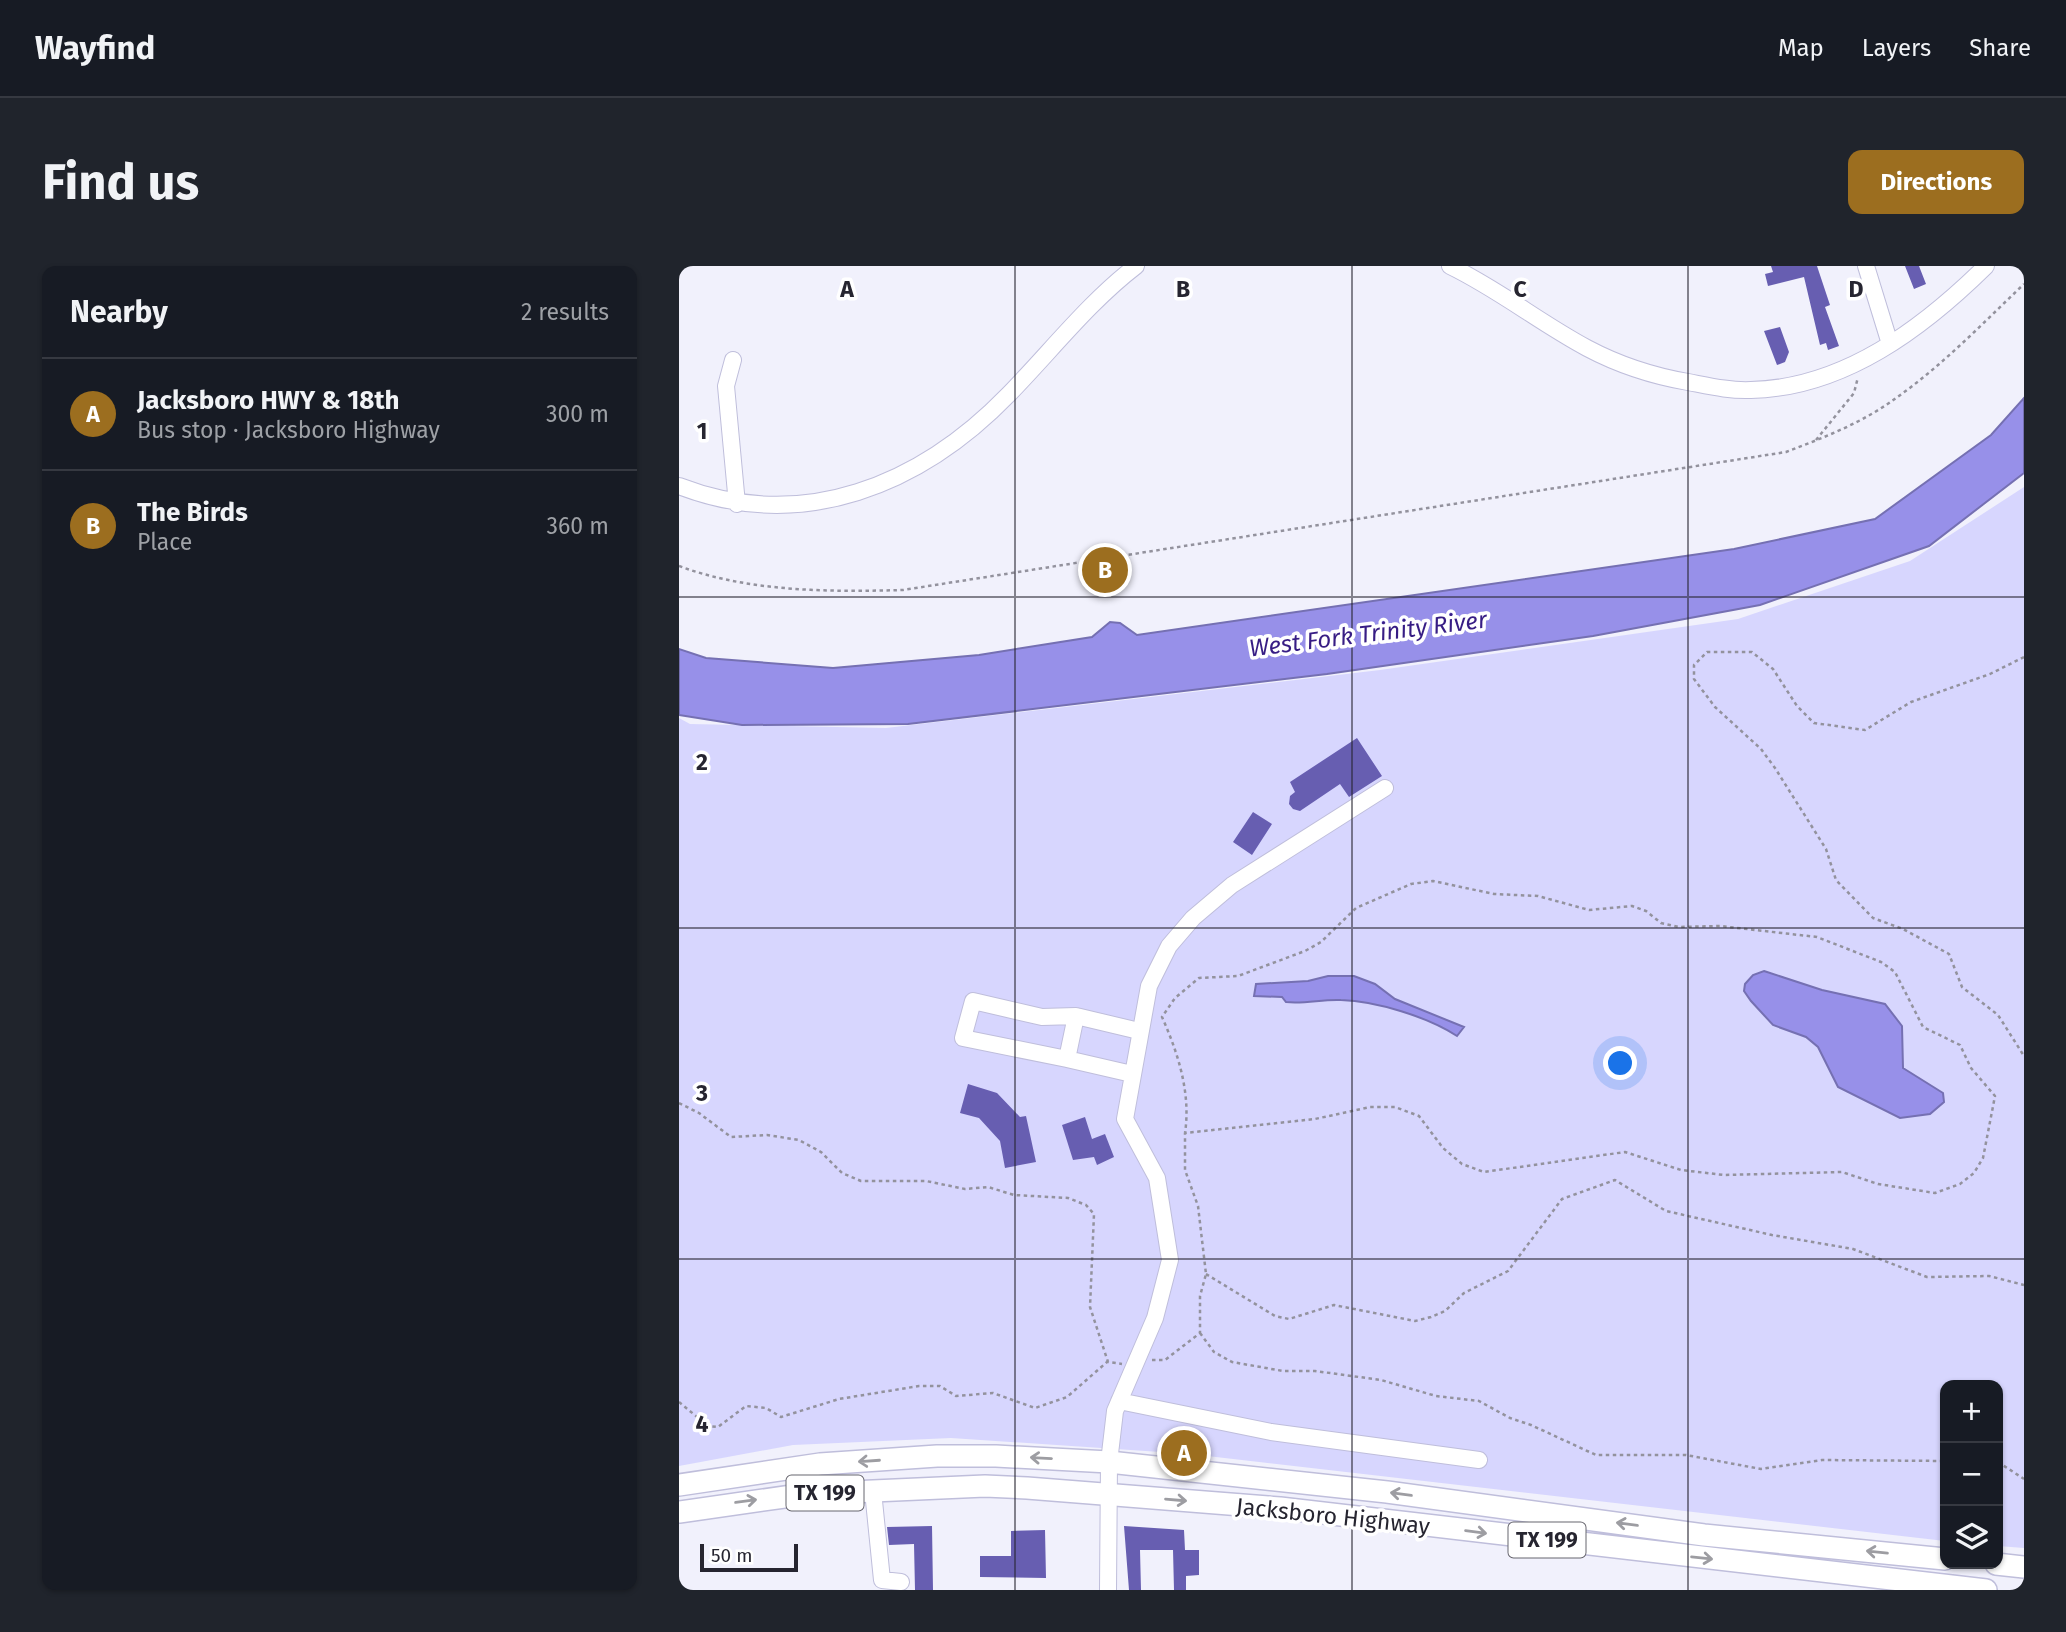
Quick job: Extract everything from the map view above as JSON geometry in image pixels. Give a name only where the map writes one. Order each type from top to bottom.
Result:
[{"type":"main road","name":"Jacksboro Highway","points":[[679,1485],[779,1469],[937,1456],[1109,1462],[1387,1492],[1676,1531],[1940,1558]]},
{"type":"main road","points":[[779,1469],[787,1496]]},
{"type":"main road","name":"Jacksboro Highway","points":[[679,1512],[787,1496],[985,1486],[1280,1508],[1986,1590]]},
{"type":"main road","points":[[1672,1554],[1676,1531]]},
{"type":"main road","points":[[2003,1565],[2024,1567]]},
{"type":"street","points":[[679,486],[737,504],[815,503],[902,476],[951,446],[1007,396],[1111,285],[1136,266]]},
{"type":"street","points":[[1450,266],[1588,348],[1636,370],[1728,390],[1781,388],[1807,383],[1856,363],[1917,328],[1986,266]]},
{"type":"street","points":[[1866,266],[1890,344]]},
{"type":"street","points":[[733,360],[726,386],[737,504]]},
{"type":"street","points":[[1108,1590],[1109,1462],[1115,1411],[1155,1318],[1170,1260],[1157,1178],[1125,1119],[1139,1031],[1148,1006],[1149,986],[1169,946],[1193,918],[1232,885],[1385,788]]},
{"type":"street","points":[[1132,1074],[963,1038],[973,1001],[1042,1017],[1076,1016],[1139,1031]]},
{"type":"street","points":[[1067,1059],[1076,1016]]},
{"type":"street","points":[[1119,1401],[1271,1432],[1479,1460]]},
{"type":"street","points":[[873,1491],[882,1580],[901,1582]]},
{"type":"path","points":[[679,566],[705,575],[819,592],[903,590],[1772,454],[1815,441],[1894,400],[1935,368],[2024,284]]},
{"type":"path","points":[[1815,441],[1854,393],[1859,379],[1856,363]]},
{"type":"path","points":[[2024,657],[1990,674],[1911,702],[1865,730],[1814,723],[1797,706],[1773,669],[1752,652],[1707,652],[1695,665],[1693,678],[1715,708],[1761,749],[1775,768],[1826,849],[1836,880],[1873,918],[1903,929],[1949,954],[1962,987],[1998,1015],[2024,1056]]},
{"type":"path","points":[[1185,1133],[1315,1119],[1370,1107],[1395,1107],[1419,1116],[1443,1148],[1462,1164],[1484,1172],[1625,1152],[1681,1170],[1724,1175],[1842,1172],[1878,1184],[1935,1193],[1960,1184],[1974,1174],[1983,1158],[1995,1096],[1971,1068],[1960,1045],[1923,1027],[1895,972],[1881,962],[1817,937],[1720,926],[1679,927],[1661,923],[1646,911],[1632,906],[1589,910],[1538,896],[1494,894],[1433,881],[1411,884],[1356,908],[1321,942],[1305,951],[1238,976],[1199,978],[1175,998],[1163,1017],[1180,1064],[1187,1117],[1185,1133],[1185,1170],[1198,1206],[1206,1274],[1200,1296],[1200,1333],[1215,1352],[1232,1362],[1283,1371],[1315,1371],[1381,1380],[1423,1393],[1479,1401],[1510,1418],[1596,1455],[1686,1455],[1761,1469],[1822,1461],[1940,1461]]},
{"type":"path","points":[[679,1103],[699,1113],[731,1136],[767,1135],[799,1140],[821,1152],[842,1173],[861,1181],[926,1181],[965,1189],[988,1187],[1014,1195],[1068,1198],[1086,1205],[1094,1214],[1090,1307],[1108,1362]]},
{"type":"path","points":[[1206,1274],[1275,1316],[1289,1319],[1334,1305],[1415,1321],[1445,1311],[1464,1293],[1508,1271],[1562,1199],[1615,1180],[1666,1211],[1772,1235],[1853,1249],[1927,1277],[1989,1276],[2024,1285]]},
{"type":"path","points":[[679,1402],[708,1426],[718,1427],[746,1406],[766,1408],[781,1417],[839,1399],[919,1386],[940,1386],[956,1396],[993,1393],[1035,1408],[1067,1397],[1089,1380],[1098,1367],[1108,1362],[1165,1360],[1200,1333]]},
{"type":"path","points":[[2003,1465],[2024,1479]]},
{"type":"shaded area","points":[[2024,487],[2024,1548],[2003,1546],[2003,1380],[1940,1380],[1940,1540],[1190,1454],[951,1438],[793,1445],[679,1466],[679,718],[690,724],[886,728],[1380,670],[1738,619],[1910,561]]},
{"type":"water","name":"West Fork Trinity River","points":[[2024,398],[2024,473],[1929,546],[1760,605],[1593,636],[1327,674],[908,724],[742,725],[679,715],[679,649],[706,658],[833,668],[979,655],[1092,637],[1110,622],[1120,623],[1137,635],[1734,549],[1875,519],[1991,435]]},
{"type":"water","points":[[1764,971],[1822,990],[1885,1004],[1902,1026],[1903,1068],[1943,1093],[1944,1102],[1930,1114],[1900,1118],[1838,1087],[1818,1047],[1806,1037],[1773,1025],[1744,991],[1745,984],[1753,975]]},
{"type":"water","points":[[1328,976],[1354,976],[1375,984],[1395,999],[1464,1027],[1457,1036],[1417,1017],[1370,1003],[1334,1000],[1286,1002],[1282,997],[1254,996],[1256,984],[1308,981]]},
{"type":"building","points":[[1771,266],[1817,266],[1830,305],[1825,307],[1839,346],[1828,350],[1826,343],[1820,345],[1804,277],[1768,286],[1765,274],[1773,272]]},
{"type":"building","points":[[1905,266],[1919,266],[1926,284],[1914,289]]},
{"type":"building","points":[[1780,327],[1789,352],[1785,362],[1777,365],[1764,331]]},
{"type":"building","points":[[1357,738],[1382,776],[1349,797],[1340,784],[1300,811],[1293,809],[1289,804],[1290,796],[1295,792],[1290,782]]},
{"type":"building","points":[[1253,812],[1272,824],[1252,855],[1233,842]]},
{"type":"building","points":[[968,1084],[997,1093],[1020,1117],[1026,1116],[1036,1162],[1005,1168],[1000,1141],[979,1118],[960,1113]]},
{"type":"building","points":[[1085,1117],[1092,1139],[1105,1134],[1114,1157],[1097,1165],[1094,1157],[1073,1160],[1062,1125]]},
{"type":"building","points":[[932,1526],[933,1590],[915,1590],[914,1544],[889,1545],[887,1527]]},
{"type":"building","points":[[1124,1526],[1184,1530],[1185,1550],[1199,1550],[1199,1575],[1186,1576],[1186,1590],[1174,1590],[1173,1550],[1140,1550],[1141,1590],[1129,1590]]},
{"type":"building","points":[[1045,1530],[1046,1578],[980,1577],[980,1556],[1011,1556],[1011,1531]]},
{"type":"place","name":"The Birds","points":[[1105,570]]},
{"type":"place","name":"Jacksboro HWY & 18th","points":[[1184,1453]]}]
